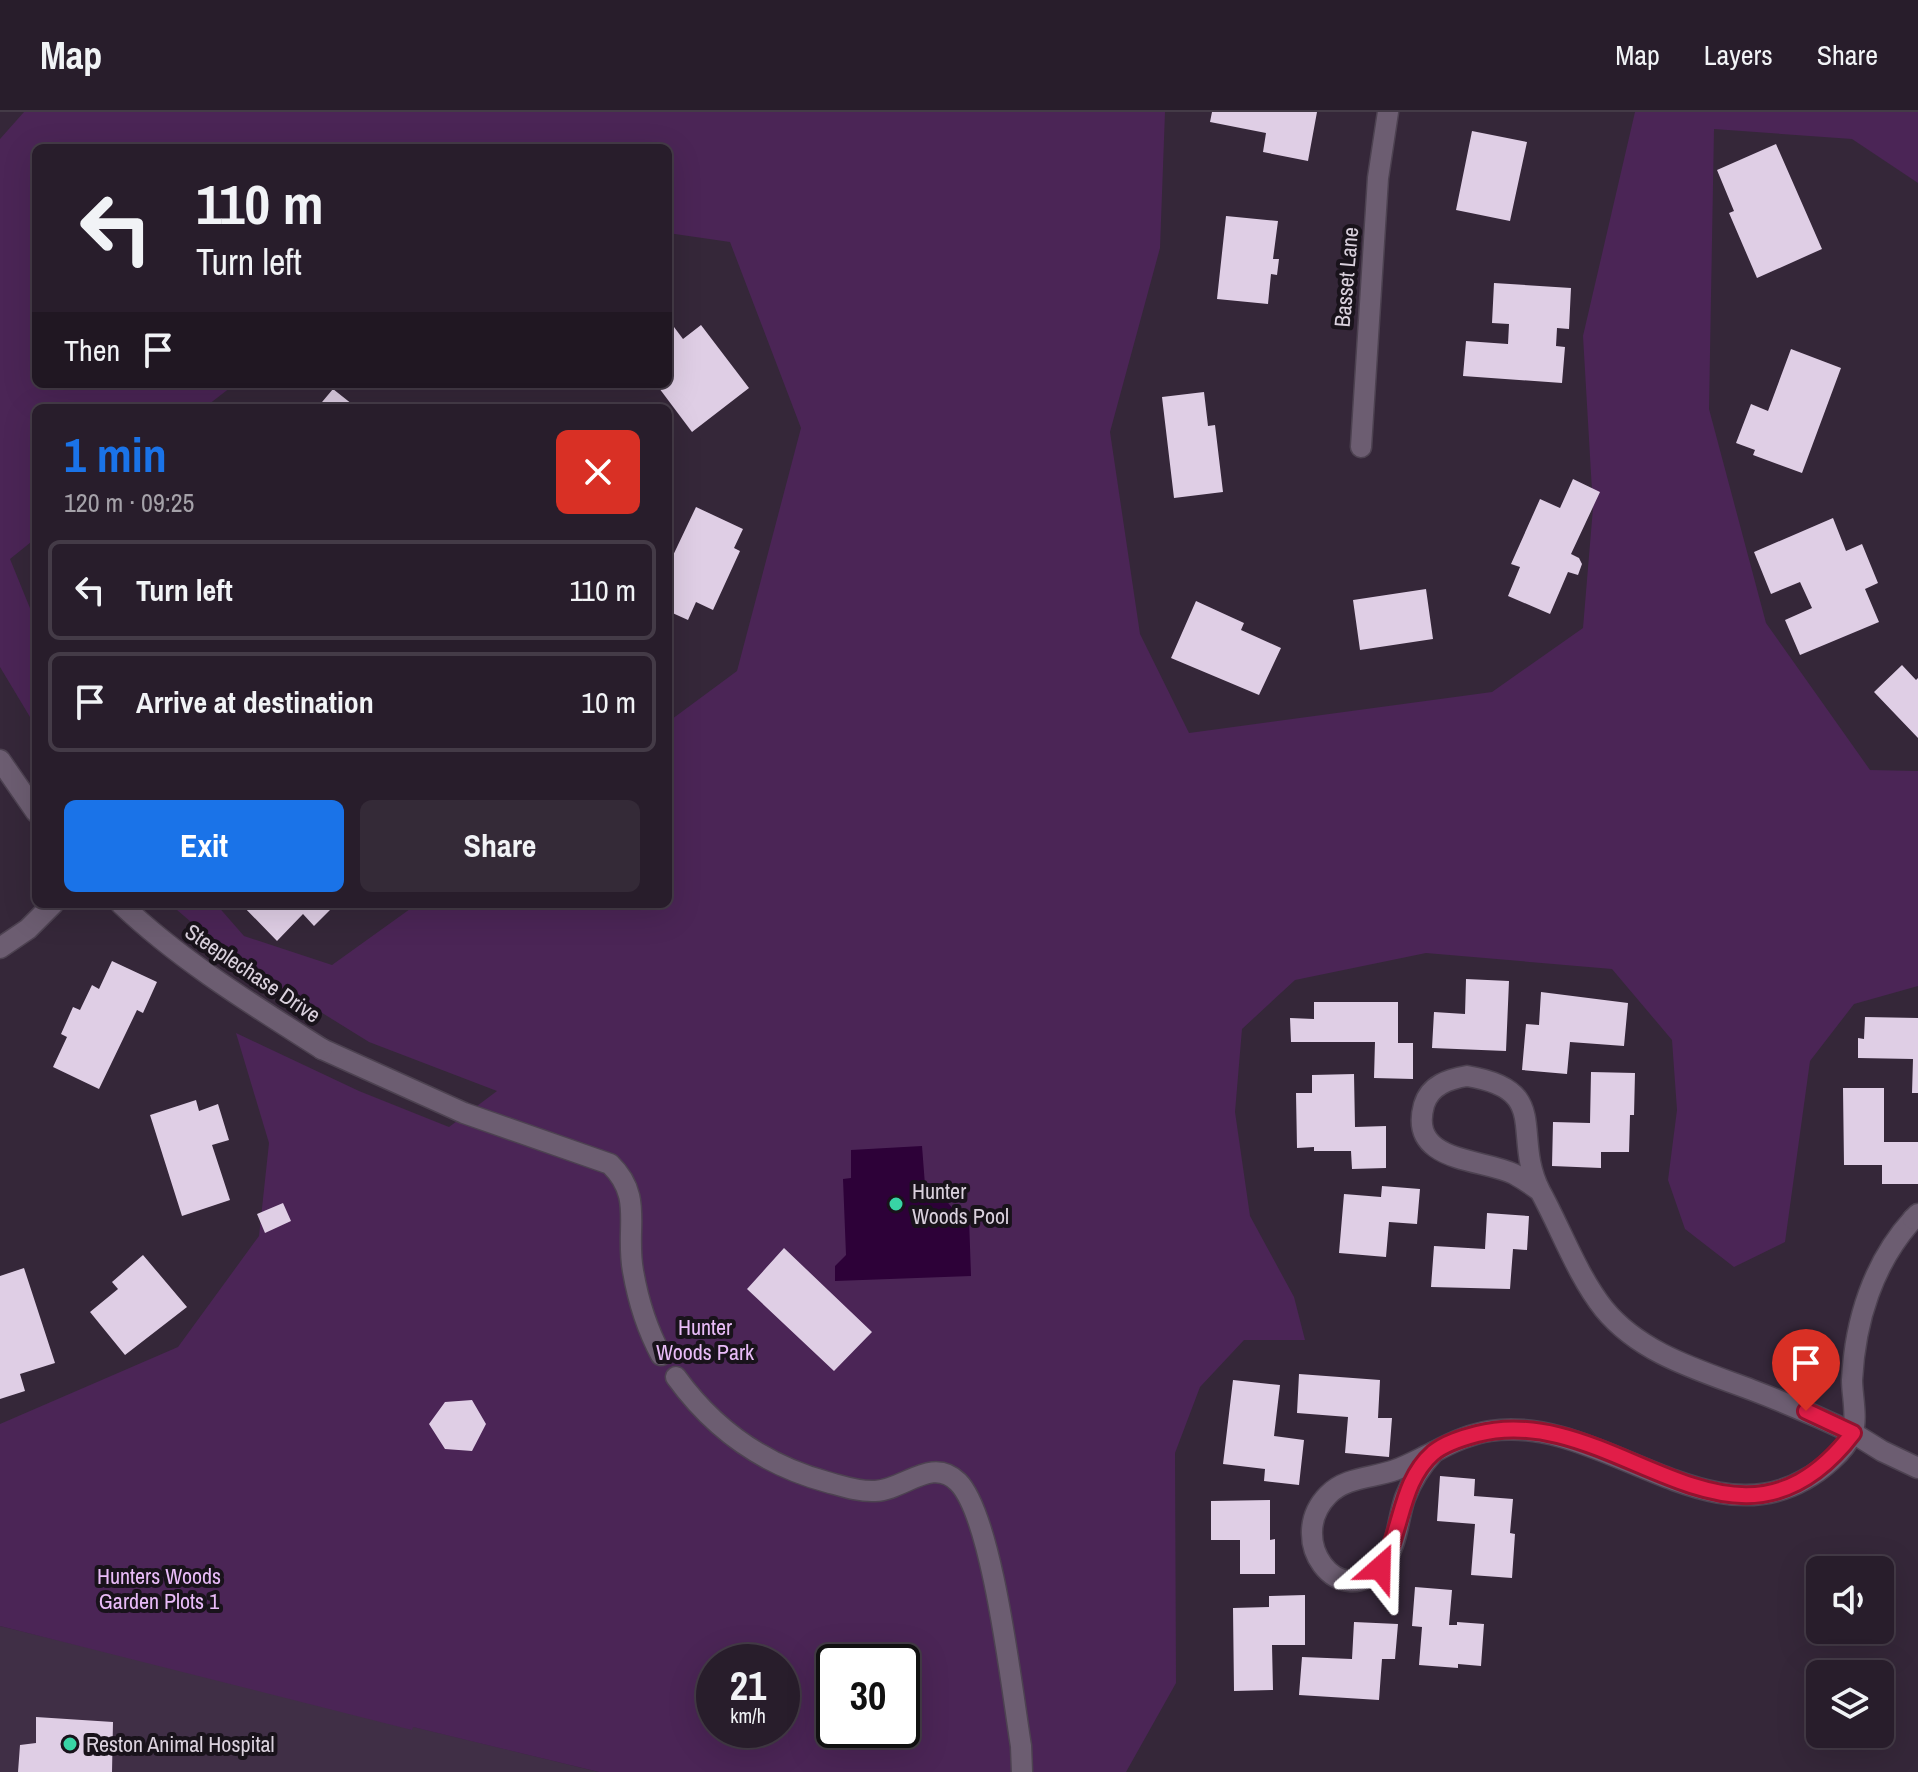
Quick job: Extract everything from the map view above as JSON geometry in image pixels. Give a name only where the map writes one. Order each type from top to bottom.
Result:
[{"type":"street","name":"Basset Lane","points":[[1361,447],[1376,209],[1388,112]]},
{"type":"street","points":[[0,760],[32,806]]},
{"type":"street","points":[[0,948],[28,929],[49,908]]},
{"type":"street","name":"Steeplechase Drive","points":[[125,908],[146,928],[236,994],[322,1049],[464,1113],[610,1164],[626,1179],[632,1199],[629,1234],[633,1271],[651,1336],[661,1355]]},
{"type":"street","points":[[1540,1191],[1513,1174],[1457,1159],[1434,1147],[1424,1132],[1422,1116],[1426,1100],[1437,1086],[1467,1076],[1495,1081],[1509,1089],[1521,1102],[1527,1117],[1527,1154],[1540,1191],[1583,1278],[1605,1310],[1630,1334],[1662,1356],[1806,1411],[1918,1468]]},
{"type":"street","points":[[1434,1452],[1417,1471],[1404,1499],[1392,1549],[1380,1568],[1363,1579],[1343,1580],[1327,1572],[1315,1557],[1310,1537],[1314,1515],[1328,1495],[1346,1482],[1396,1470],[1458,1439],[1491,1430],[1523,1430],[1566,1437],[1708,1491],[1742,1496],[1775,1492],[1804,1480],[1832,1460],[1853,1433],[1852,1377],[1860,1325],[1876,1269],[1892,1243],[1916,1217]]},
{"type":"street","points":[[676,1377],[727,1434],[769,1461],[803,1475],[873,1492],[930,1471],[946,1473],[961,1484],[980,1526],[993,1579],[1021,1746],[1022,1772]]},
{"type":"shaded area","name":"Hunter Woods Pool","points":[[922,1146],[925,1185],[937,1184],[937,1190],[961,1218],[969,1218],[971,1276],[835,1281],[835,1266],[846,1255],[843,1179],[851,1178],[851,1150]]},
{"type":"shaded area","points":[[0,1626],[599,1772],[0,1772]]},
{"type":"green space","points":[[24,112],[1165,112],[1160,248],[1110,432],[1140,634],[1189,733],[1492,692],[1583,628],[1593,508],[1583,336],[1635,112],[1918,112],[1918,183],[1852,139],[1714,129],[1709,409],[1766,623],[1870,770],[1918,771],[1918,986],[1854,1004],[1810,1061],[1785,1242],[1734,1267],[1685,1229],[1668,1180],[1677,1110],[1672,1040],[1612,969],[1426,953],[1295,980],[1242,1029],[1235,1112],[1250,1216],[1294,1297],[1305,1340],[1244,1340],[1200,1387],[1175,1453],[1176,1683],[1126,1772],[599,1772],[413,1727],[412,1730],[0,1626],[0,1424],[178,1347],[259,1236],[269,1143],[236,1033],[359,1091],[449,1127],[497,1091],[369,1042],[232,957],[175,908],[220,908],[244,936],[332,965],[411,908],[672,908],[672,719],[737,671],[801,428],[730,242],[672,234],[672,144],[32,144],[32,388],[230,388],[209,404],[32,404],[32,541],[10,559],[32,613],[32,720],[0,667],[0,139]]},
{"type":"building","points":[[1212,112],[1317,112],[1308,161],[1263,152],[1266,133],[1210,122]]},
{"type":"building","points":[[1472,131],[1527,142],[1510,221],[1456,210]]},
{"type":"building","points":[[1776,144],[1822,249],[1757,278],[1729,213],[1734,211],[1717,170]]},
{"type":"building","points":[[1226,216],[1278,221],[1273,259],[1279,259],[1277,275],[1271,274],[1268,304],[1217,299]]},
{"type":"building","points":[[1494,283],[1571,288],[1569,329],[1557,328],[1556,346],[1565,347],[1562,383],[1463,376],[1466,341],[1508,344],[1509,324],[1492,323]]},
{"type":"building","points":[[672,324],[683,339],[701,325],[749,388],[692,432],[659,388],[672,388]]},
{"type":"building","points":[[1791,349],[1841,368],[1802,473],[1753,455],[1755,450],[1736,443],[1751,404],[1768,411]]},
{"type":"building","points":[[333,389],[352,404],[320,404]]},
{"type":"building","points":[[1204,392],[1208,426],[1215,425],[1223,492],[1174,498],[1162,397]]},
{"type":"building","points":[[1573,479],[1600,492],[1571,554],[1579,558],[1582,564],[1578,575],[1568,572],[1550,614],[1508,596],[1520,567],[1511,564],[1540,499],[1560,508]]},
{"type":"building","points":[[696,507],[743,529],[734,548],[740,551],[713,610],[696,602],[688,620],[672,613],[672,558]]},
{"type":"building","points":[[1833,518],[1846,551],[1862,544],[1878,583],[1865,589],[1879,622],[1800,655],[1785,620],[1812,608],[1800,582],[1771,594],[1754,552]]},
{"type":"building","points":[[1426,589],[1433,639],[1360,650],[1353,600]]},
{"type":"building","points":[[1196,601],[1244,623],[1241,630],[1281,648],[1259,695],[1171,658]]},
{"type":"building","points":[[1902,665],[1916,680],[1918,678],[1918,738],[1874,692]]},
{"type":"building","points":[[245,908],[332,908],[314,926],[303,914],[277,941]]},
{"type":"building","points":[[112,961],[157,982],[143,1013],[137,1010],[99,1089],[53,1067],[67,1037],[61,1034],[73,1007],[80,1010],[92,985],[99,989]]},
{"type":"building","points":[[1466,979],[1509,981],[1506,1051],[1432,1048],[1434,1012],[1465,1014]]},
{"type":"building","points":[[1541,992],[1628,1003],[1624,1046],[1570,1042],[1567,1074],[1522,1070],[1526,1024],[1539,1025]]},
{"type":"building","points":[[1314,1002],[1398,1002],[1398,1043],[1413,1043],[1413,1079],[1374,1078],[1375,1042],[1291,1042],[1290,1018],[1314,1019]]},
{"type":"building","points":[[1865,1017],[1918,1018],[1918,1093],[1912,1093],[1913,1059],[1858,1058],[1858,1038],[1864,1039]]},
{"type":"building","points":[[1591,1072],[1635,1073],[1629,1152],[1601,1152],[1601,1168],[1552,1166],[1553,1122],[1590,1123]]},
{"type":"building","points":[[1354,1074],[1355,1127],[1386,1126],[1386,1168],[1352,1169],[1351,1151],[1297,1148],[1296,1093],[1312,1093],[1312,1075]]},
{"type":"building","points":[[1843,1088],[1884,1088],[1884,1142],[1918,1142],[1918,1184],[1882,1184],[1882,1165],[1844,1165]]},
{"type":"building","points":[[196,1100],[199,1111],[218,1104],[229,1140],[212,1145],[230,1200],[182,1216],[150,1115]]},
{"type":"building","points":[[1382,1186],[1420,1189],[1417,1224],[1389,1222],[1386,1257],[1339,1253],[1344,1194],[1381,1197]]},
{"type":"building","points":[[283,1203],[291,1221],[265,1233],[257,1214]]},
{"type":"building","points":[[1487,1213],[1529,1216],[1527,1250],[1513,1249],[1510,1289],[1431,1287],[1434,1246],[1485,1249]]},
{"type":"building","points":[[784,1248],[872,1332],[834,1371],[747,1289]]},
{"type":"building","points":[[143,1255],[187,1307],[125,1355],[90,1312],[118,1289],[112,1282]]},
{"type":"building","points":[[24,1268],[55,1363],[20,1374],[25,1391],[0,1399],[0,1276]]},
{"type":"building","points":[[1299,1374],[1380,1380],[1378,1418],[1392,1418],[1389,1457],[1345,1453],[1348,1417],[1297,1413]]},
{"type":"building","points":[[1233,1380],[1280,1385],[1274,1436],[1304,1440],[1299,1485],[1264,1481],[1265,1469],[1223,1464]]},
{"type":"building","points":[[472,1400],[486,1424],[472,1451],[445,1449],[429,1424],[445,1402]]},
{"type":"building","points":[[1440,1476],[1475,1479],[1474,1496],[1513,1499],[1510,1533],[1515,1534],[1512,1578],[1471,1575],[1475,1524],[1437,1521]]},
{"type":"building","points":[[1270,1500],[1270,1540],[1275,1539],[1275,1574],[1240,1574],[1240,1540],[1211,1540],[1211,1501]]},
{"type":"building","points":[[1415,1587],[1452,1590],[1449,1625],[1457,1625],[1457,1622],[1484,1624],[1481,1666],[1419,1665],[1422,1627],[1412,1626]]},
{"type":"building","points":[[1305,1595],[1305,1645],[1272,1645],[1273,1690],[1234,1691],[1233,1608],[1269,1607],[1269,1596]]},
{"type":"building","points":[[1354,1622],[1398,1624],[1395,1659],[1382,1659],[1379,1700],[1299,1695],[1302,1657],[1352,1659]]},
{"type":"building","name":"Reston Animal Hospital","points":[[36,1717],[113,1722],[112,1772],[18,1772],[20,1745],[36,1743]]},
{"type":"place","name":"Hunter Woods Pool","points":[[896,1204]]},
{"type":"place","name":"Reston Animal Hospital","points":[[70,1744]]},
{"type":"route","points":[[1380,1568],[1392,1549],[1404,1499],[1417,1471],[1434,1452],[1458,1439],[1491,1430],[1523,1430],[1566,1437],[1708,1491],[1742,1496],[1775,1492],[1804,1480],[1832,1460],[1853,1433],[1806,1411]]},
{"type":"park label","name":"Hunter Woods Park","points":[[705,1340]]},
{"type":"park label","name":"Hunters Woods Garden Plots 1","points":[[159,1588]]}]
